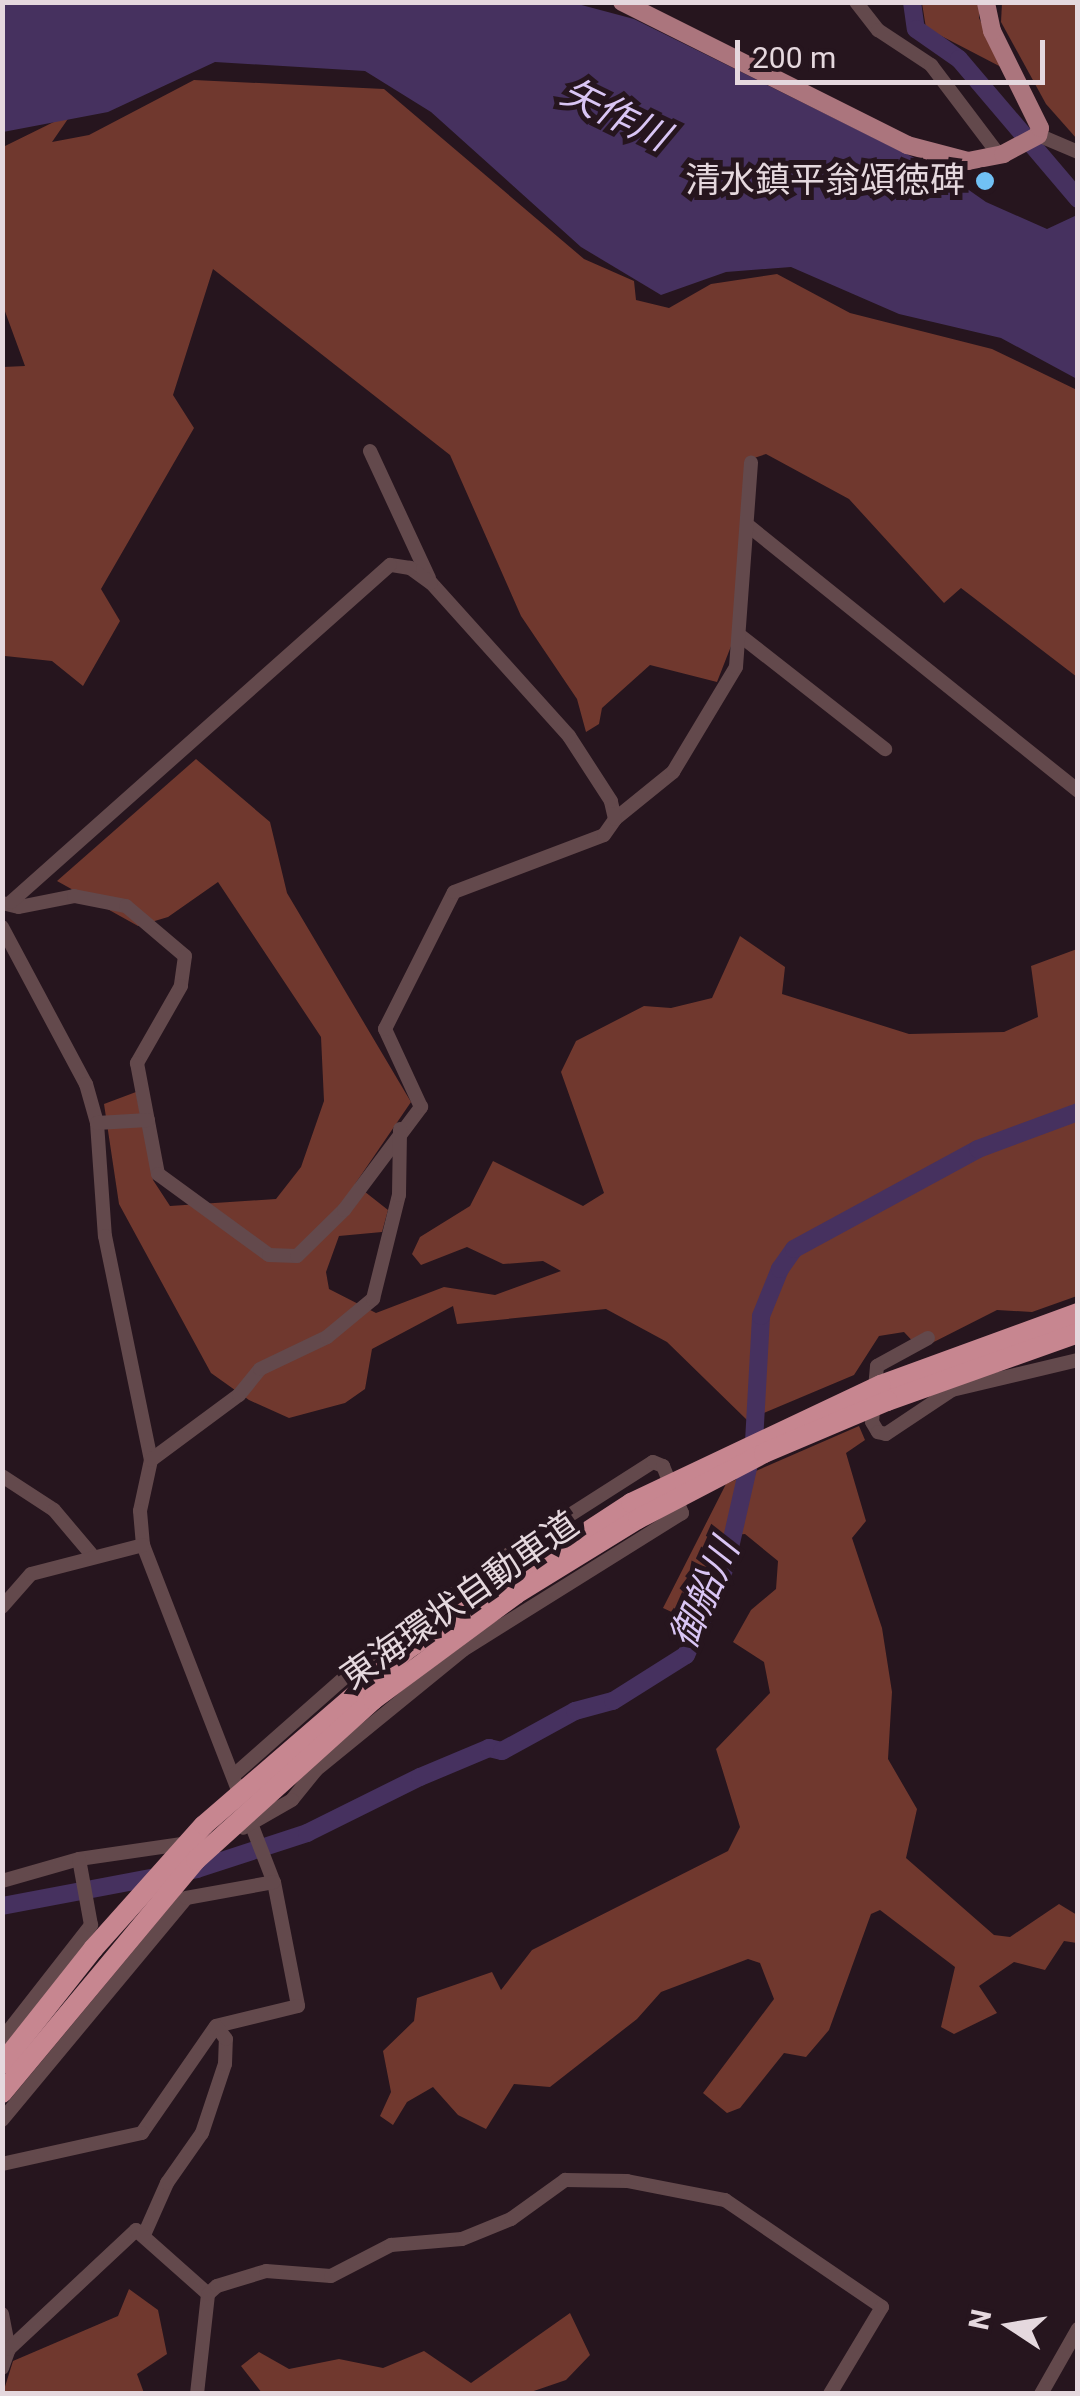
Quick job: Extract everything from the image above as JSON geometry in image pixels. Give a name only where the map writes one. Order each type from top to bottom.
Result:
[{"type":"highway","name":"東海環状自動車道","points":[[2,2064],[93,1949],[204,1825],[408,1649],[631,1503],[730,1451],[1078,1313]]},
{"type":"highway","name":"東海環状自動車道","points":[[2,2093],[133,1928],[196,1860],[291,1768],[389,1688],[516,1594],[638,1519],[884,1393],[1078,1334]]},
{"type":"main road","points":[[622,2],[907,145],[968,161],[1001,155],[1038,135],[1037,117],[992,31],[986,2]]},
{"type":"street","points":[[856,2],[878,30],[931,65],[1001,155]]},
{"type":"street","points":[[1038,135],[1078,152]]},
{"type":"street","points":[[370,452],[431,584]]},
{"type":"street","points":[[615,819],[611,802],[568,736],[431,584],[401,564],[379,570],[7,902],[19,907],[74,896],[126,906],[185,956],[181,986],[137,1063],[158,1174],[270,1255],[297,1256],[314,1245],[400,1128],[422,1106],[386,1029],[454,892],[604,835],[615,819],[673,772],[723,698],[742,637],[751,462]]},
{"type":"street","points":[[750,527],[1078,791]]},
{"type":"street","points":[[742,637],[885,749]]},
{"type":"street","points":[[2,927],[86,1084],[97,1123],[105,1236],[151,1460],[140,1511],[143,1545],[271,1875],[298,2006],[216,2026],[150,2128],[129,2139],[2,2164]]},
{"type":"street","points":[[97,1123],[148,1120]]},
{"type":"street","points":[[151,1460],[239,1395],[260,1368],[327,1337],[373,1298],[399,1195],[400,1128]]},
{"type":"street","points":[[928,1338],[877,1366],[872,1422],[878,1432],[886,1434],[952,1390],[1078,1360]]},
{"type":"street","points":[[2,1881],[252,1829],[292,1800],[316,1770],[391,1709],[535,1602],[682,1513],[663,1466],[652,1462],[512,1552],[370,1655],[234,1774]]},
{"type":"street","points":[[2,1476],[54,1510],[91,1554]]},
{"type":"street","points":[[2,1607],[31,1574],[91,1554],[143,1545]]},
{"type":"street","points":[[512,1552],[535,1602]]},
{"type":"street","points":[[370,1655],[391,1709]]},
{"type":"street","points":[[2,2039],[91,1924],[80,1863]]},
{"type":"street","points":[[4,2117],[186,1898],[271,1875]]},
{"type":"street","points":[[70,1955],[116,1981]]},
{"type":"street","points":[[144,2234],[167,2183],[202,2133],[226,2064],[226,2040],[216,2026]]},
{"type":"street","points":[[208,2294],[254,2272],[332,2276],[391,2245],[462,2239],[512,2219],[557,2182],[627,2181],[725,2200],[882,2307],[830,2394]]},
{"type":"street","points":[[2,2368],[9,2349],[92,2265],[136,2230],[208,2294]]},
{"type":"street","points":[[196,2394],[208,2294]]},
{"type":"street","points":[[2,2314],[9,2349]]},
{"type":"street","points":[[1041,2394],[1078,2330]]},
{"type":"shaded area","points":[[922,3],[979,3],[979,18],[1003,68],[926,28]]},
{"type":"shaded area","points":[[1002,3],[1077,3],[1077,139],[1046,104],[1001,22]]},
{"type":"shaded area","points":[[194,80],[384,89],[584,259],[634,281],[636,300],[669,308],[711,284],[777,274],[850,313],[992,349],[1077,390],[1077,677],[961,588],[944,603],[849,499],[766,454],[745,461],[735,636],[717,682],[650,665],[602,708],[599,724],[586,732],[577,699],[521,616],[450,455],[213,269],[173,395],[194,428],[101,589],[120,621],[83,686],[52,661],[5,656],[3,367],[25,366],[3,306],[3,147],[72,113],[52,142],[89,135]]},
{"type":"shaded area","points":[[196,759],[270,822],[287,893],[411,1102],[355,1184],[388,1210],[382,1232],[339,1236],[326,1272],[329,1289],[376,1313],[444,1287],[495,1295],[561,1271],[543,1261],[503,1264],[467,1247],[421,1265],[412,1254],[420,1237],[470,1206],[493,1161],[583,1206],[604,1193],[561,1072],[576,1041],[644,1006],[671,1008],[712,998],[740,936],[785,967],[782,994],[909,1034],[1004,1032],[1038,1017],[1031,966],[1077,949],[1077,1296],[1032,1312],[997,1310],[920,1349],[904,1332],[879,1336],[854,1375],[747,1420],[667,1342],[606,1309],[457,1324],[453,1306],[372,1349],[365,1389],[345,1403],[289,1418],[249,1400],[211,1373],[119,1204],[104,1104],[136,1092],[153,1180],[170,1206],[276,1199],[301,1167],[324,1101],[321,1037],[218,882],[168,917],[138,926],[57,881]]},
{"type":"shaded area","points":[[859,1426],[865,1440],[846,1453],[866,1521],[852,1538],[882,1628],[892,1692],[888,1759],[917,1809],[906,1858],[994,1935],[1010,1937],[1059,1904],[1077,1915],[1077,1943],[1064,1941],[1045,1970],[1014,1962],[979,1986],[997,2013],[954,2034],[941,2027],[955,1967],[880,1910],[871,1914],[829,2030],[806,2057],[784,2053],[740,2108],[727,2113],[703,2093],[774,1999],[760,1963],[748,1959],[661,1992],[637,2019],[550,2087],[514,2084],[486,2129],[458,2115],[433,2087],[407,2102],[393,2125],[380,2116],[391,2092],[383,2051],[414,2021],[417,1998],[492,1972],[501,1990],[532,1950],[728,1851],[740,1827],[716,1749],[770,1693],[764,1662],[733,1642],[751,1610],[776,1589],[778,1561],[745,1534],[726,1536],[691,1621],[663,1608],[726,1484]]},
{"type":"shaded area","points":[[129,2289],[158,2310],[167,2354],[137,2374],[144,2393],[3,2393],[13,2361],[118,2316]]},
{"type":"shaded area","points":[[570,2313],[590,2355],[566,2380],[528,2393],[262,2393],[241,2366],[259,2352],[289,2369],[339,2359],[383,2368],[424,2351],[471,2383]]},
{"type":"water","name":"矢作川","points":[[3,3],[574,3],[634,19],[943,172],[986,202],[1047,229],[1077,215],[1077,379],[1001,338],[899,314],[791,267],[726,272],[661,295],[581,247],[431,112],[365,71],[215,62],[108,112],[3,132]]},
{"type":"waterway","points":[[912,2],[916,29],[959,59],[1078,199]]},
{"type":"waterway","name":"御船川","points":[[2,1906],[197,1869],[307,1833],[420,1777],[489,1748],[502,1751],[575,1711],[613,1701],[686,1655],[726,1565],[754,1442],[761,1316],[780,1269],[794,1249],[978,1149],[1078,1112]]},
{"type":"place","name":"清水鎮平翁頌徳碑","points":[[985,181]]}]
